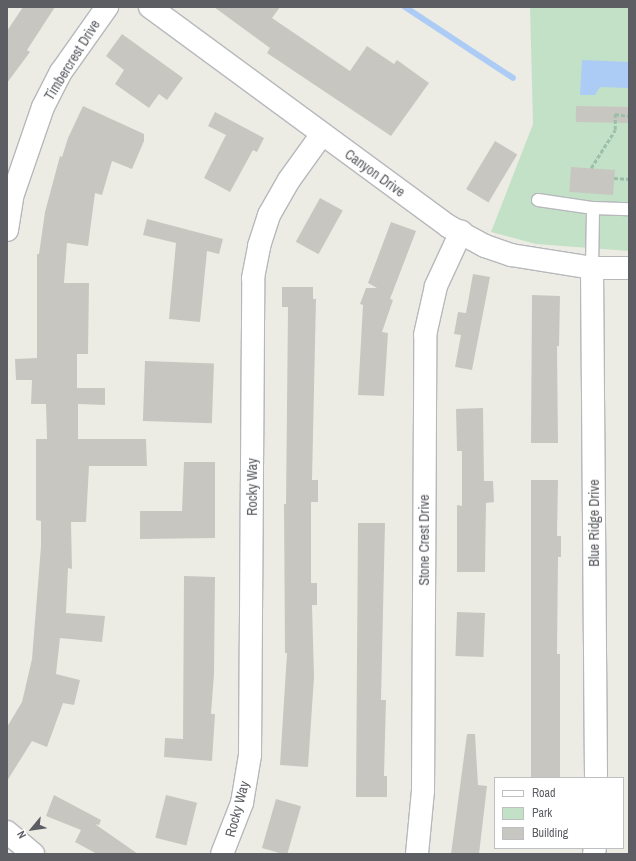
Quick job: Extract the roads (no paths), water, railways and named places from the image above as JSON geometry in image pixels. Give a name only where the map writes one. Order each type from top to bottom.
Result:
[{"type":"street","name":"Timbercrest Drive","points":[[7,230],[12,197],[42,107],[61,72],[107,7]]},
{"type":"street","name":"Canyon Drive","points":[[150,7],[416,203],[461,232],[511,255],[592,268],[629,268]]},
{"type":"street","name":"Rocky Way","points":[[222,854],[242,803],[250,755],[253,278],[259,246],[269,215],[289,180],[322,134]]},
{"type":"street","name":"Stone Crest Drive","points":[[417,854],[424,790],[425,335],[436,286],[461,232]]},
{"type":"street","name":"Blue Ridge Drive","points":[[592,268],[596,777]]},
{"type":"street","points":[[7,832],[33,854]]},
{"type":"lane","points":[[538,200],[593,208],[629,209]]},
{"type":"lane","points":[[592,268],[593,208]]},
{"type":"water","points":[[582,60],[629,62],[629,88],[600,87],[595,95],[580,95]]},
{"type":"waterway","points":[[405,7],[513,78]]}]
